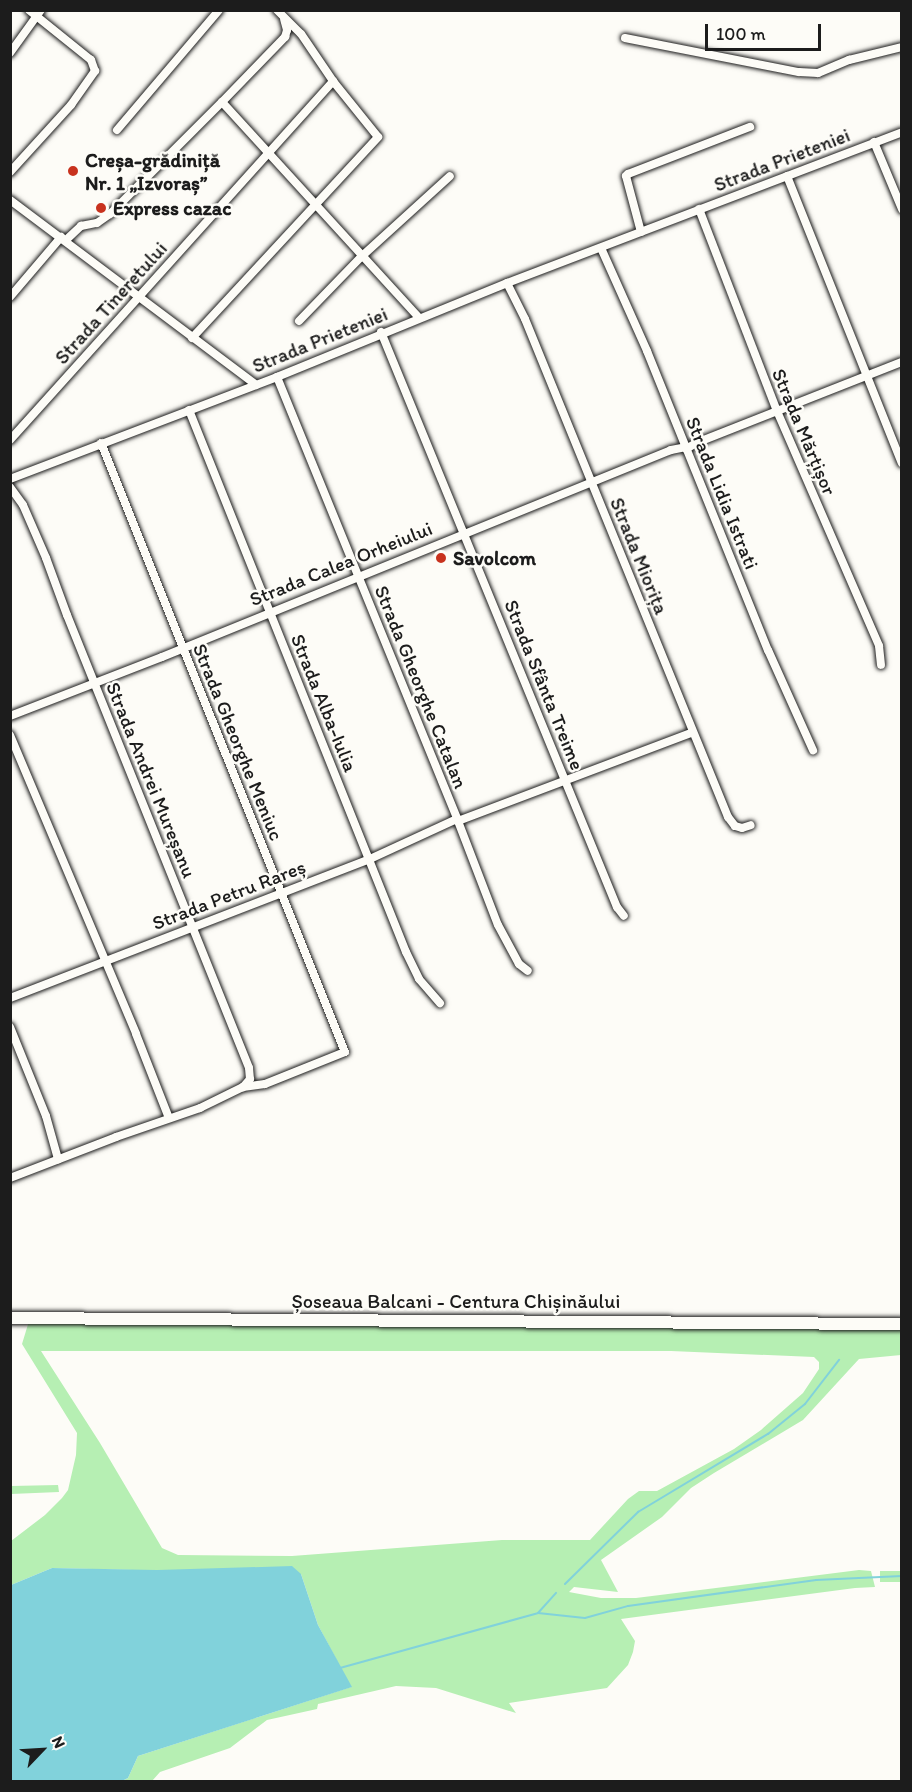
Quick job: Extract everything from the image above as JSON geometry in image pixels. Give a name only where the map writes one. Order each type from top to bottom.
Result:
[{"type":"highway","name":"Șoseaua Balcani - Centura Chișinăului","points":[[10,1318],[902,1324]]},
{"type":"street","points":[[117,130],[219,10]]},
{"type":"street","points":[[192,338],[378,137],[333,81],[300,34],[277,10]]},
{"type":"street","points":[[10,53],[36,12],[91,60],[96,68],[94,74],[70,105],[10,172]]},
{"type":"street","points":[[10,297],[64,239],[81,226],[97,223],[110,214],[222,102],[285,37],[287,30],[284,19]]},
{"type":"street","points":[[625,38],[800,72],[818,73],[849,60],[902,47]]},
{"type":"street","name":"Strada Tineretului","points":[[10,440],[267,151],[333,81]]},
{"type":"street","points":[[222,102],[419,318]]},
{"type":"street","points":[[642,232],[626,176],[628,174],[750,127]]},
{"type":"street","name":"Strada Prieteniei","points":[[10,479],[277,377],[381,332],[902,132]]},
{"type":"street","points":[[874,142],[902,209]]},
{"type":"street","points":[[299,321],[361,257],[450,176]]},
{"type":"street","points":[[787,176],[902,463]]},
{"type":"street","points":[[10,200],[256,385]]},
{"type":"street","name":"Strada Mărțișor","points":[[699,209],[777,411],[879,646],[881,665]]},
{"type":"street","name":"Strada Lidia Istrati","points":[[601,248],[768,650],[813,750]]},
{"type":"street","name":"Strada Miorița","points":[[507,283],[525,319],[728,817],[742,828],[752,825]]},
{"type":"street","name":"Strada Sfânta Treime","points":[[381,332],[617,907],[624,916]]},
{"type":"street","name":"Strada Calea Orheiului","points":[[10,716],[183,648],[465,532],[592,484],[671,450],[686,448],[902,362]]},
{"type":"street","name":"Strada Gheorghe Catalan","points":[[277,377],[498,925],[519,964],[528,971]]},
{"type":"street","name":"Strada Alba-Iulia","points":[[189,410],[419,979],[440,1003]]},
{"type":"street","name":"Strada Gheorghe Meniuc","points":[[101,443],[345,1052],[265,1084],[243,1087]]},
{"type":"street","name":"Strada Andrei Mureșanu","points":[[10,487],[24,505],[42,548],[251,1073],[250,1079],[243,1087]]},
{"type":"street","name":"Strada Petru Rareș","points":[[10,998],[370,859],[457,820],[693,732]]},
{"type":"street","points":[[10,735],[106,961],[169,1118]]},
{"type":"street","points":[[10,1027],[46,1116],[58,1159]]},
{"type":"street","points":[[10,1178],[200,1108],[243,1087]]},
{"type":"green space","points":[[29,1321],[901,1328],[901,1355],[859,1359],[803,1420],[691,1488],[662,1517],[601,1560],[618,1592],[574,1587],[569,1592],[601,1598],[636,1598],[859,1570],[871,1571],[875,1587],[621,1619],[635,1641],[633,1652],[628,1665],[607,1688],[509,1703],[516,1713],[436,1688],[396,1686],[318,1704],[317,1709],[267,1720],[230,1748],[160,1772],[152,1781],[122,1781],[128,1778],[138,1756],[351,1687],[318,1625],[301,1574],[52,1568],[11,1585],[11,1541],[45,1515],[62,1498],[68,1490],[76,1455],[77,1433],[22,1344]],"holes":[[[41,1351],[671,1351],[814,1357],[819,1362],[819,1369],[803,1393],[761,1430],[734,1449],[657,1491],[639,1491],[628,1499],[590,1540],[502,1540],[292,1556],[178,1555],[162,1548],[100,1443]]]},
{"type":"green space","points":[[58,1485],[59,1492],[11,1494],[11,1486]]},
{"type":"green space","points":[[880,1571],[901,1571],[901,1582],[880,1582]]},
{"type":"water","points":[[292,1566],[301,1574],[318,1625],[352,1687],[138,1756],[128,1778],[122,1781],[11,1781],[11,1585],[52,1568],[157,1570]]},
{"type":"waterway","points":[[565,1584],[638,1512],[768,1434],[805,1404],[839,1360]]},
{"type":"waterway","points":[[340,1668],[538,1613],[585,1618],[628,1606],[816,1580],[902,1576]]},
{"type":"waterway","points":[[538,1613],[556,1593]]},
{"type":"place","name":"Creșa-grădiniță Nr. 1 „Izvoraș”","points":[[73,171]]},
{"type":"place","name":"Express cazac","points":[[101,208]]},
{"type":"place","name":"Savolcom","points":[[441,558]]}]
